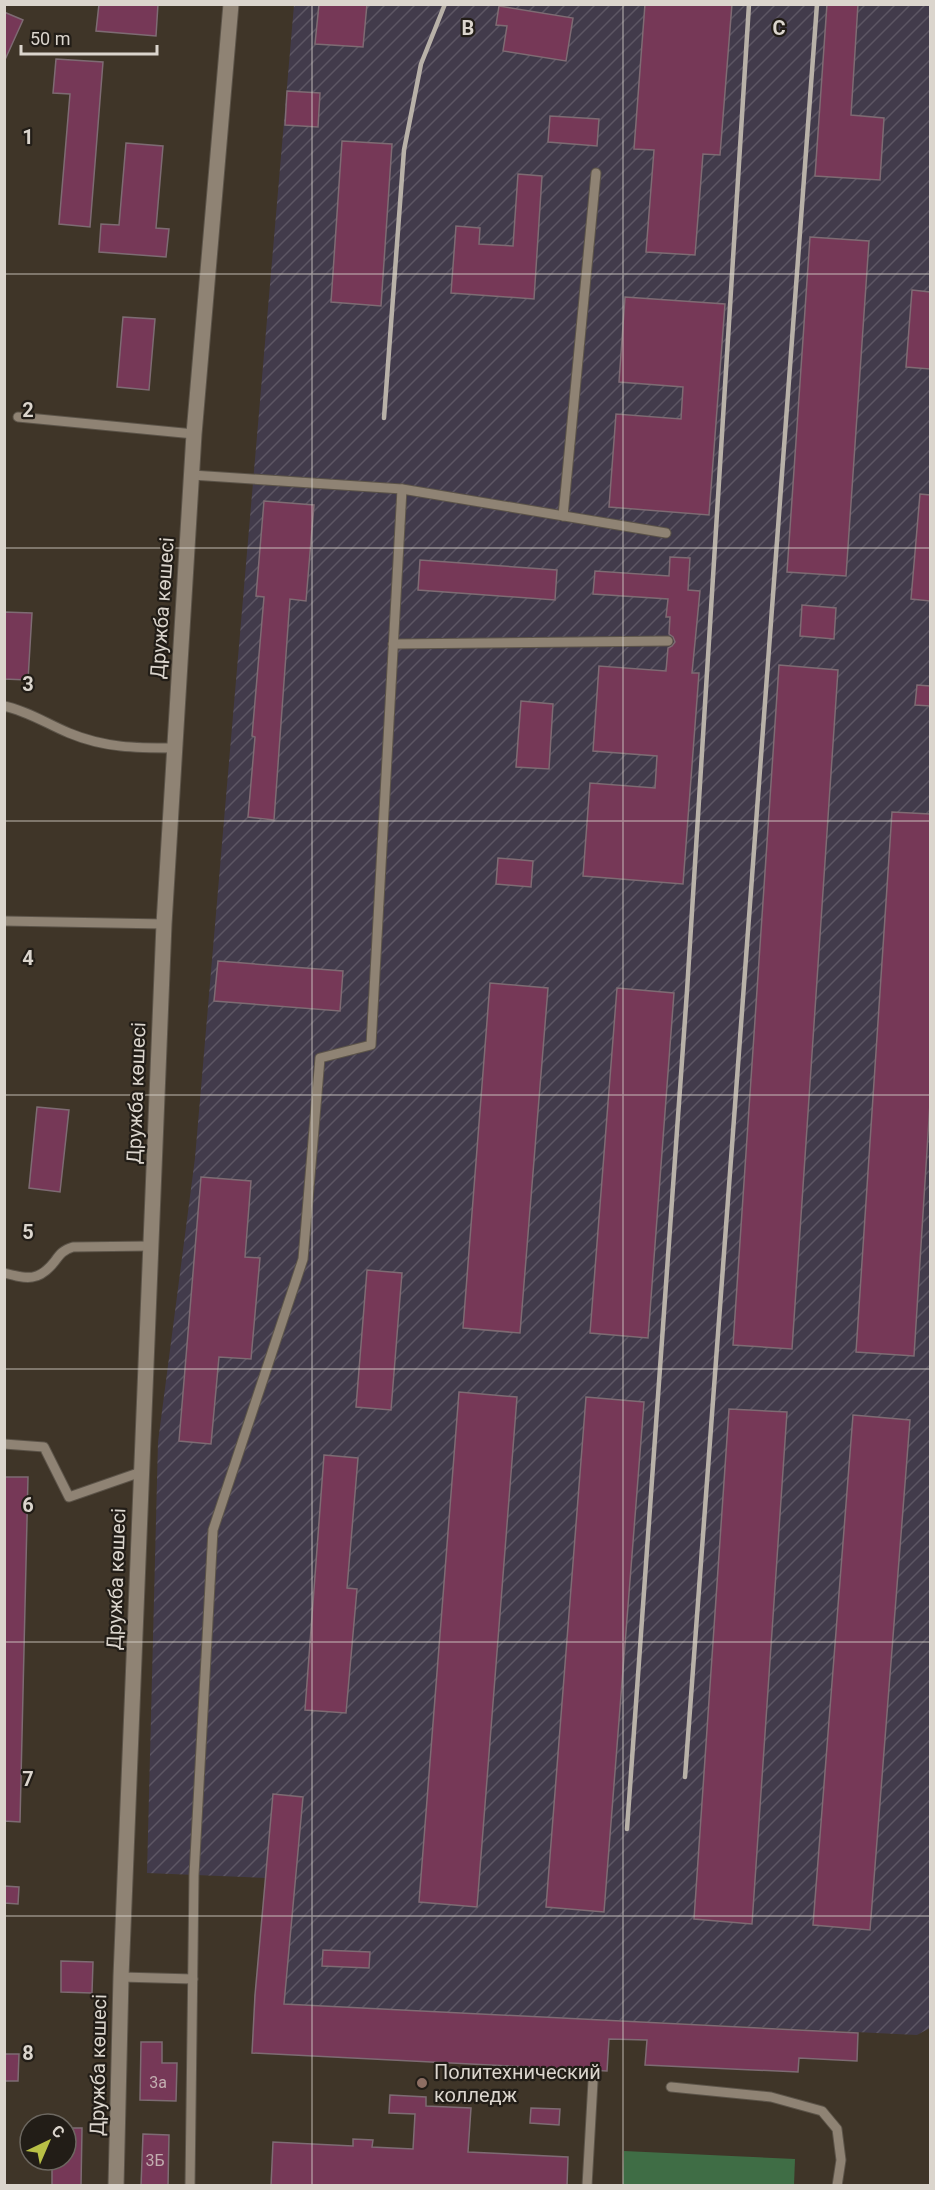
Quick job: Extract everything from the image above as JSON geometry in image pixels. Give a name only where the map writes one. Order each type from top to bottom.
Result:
[{"type":"street","name":"Дружба көшесі","points":[[116,2186],[141,1472],[164,924],[194,434],[231,4]]},
{"type":"lane","points":[[563,516],[596,173]]},
{"type":"lane","points":[[18,417],[194,434]]},
{"type":"lane","points":[[192,475],[402,489],[666,533]]},
{"type":"lane","points":[[190,2186],[195,1875],[213,1530],[303,1259],[320,1058],[371,1045],[402,489]]},
{"type":"lane","points":[[393,645],[668,641]]},
{"type":"lane","points":[[4,706],[21,709],[67,733],[92,742],[125,748],[175,748]]},
{"type":"lane","points":[[4,921],[164,924]]},
{"type":"lane","points":[[4,1273],[25,1279],[40,1276],[64,1250],[73,1248],[151,1246]]},
{"type":"lane","points":[[4,1444],[44,1447],[69,1497],[141,1472]]},
{"type":"lane","points":[[122,1977],[193,1979]]},
{"type":"lane","points":[[587,2186],[593,2081]]},
{"type":"lane","points":[[671,2087],[771,2097],[822,2111],[837,2129],[842,2160],[837,2186]]},
{"type":"shaded area","points":[[294,5],[930,5],[930,2028],[917,2035],[254,2003],[266,1878],[147,1873],[158,1442],[195,1158]]},
{"type":"green space","points":[[624,2151],[795,2159],[794,2185],[623,2185]]},
{"type":"building","points":[[99,4],[158,4],[156,36],[96,31]]},
{"type":"building","points":[[319,4],[367,4],[363,47],[315,44]]},
{"type":"building","points":[[645,4],[732,4],[720,155],[703,154],[695,255],[646,252],[654,150],[634,149]]},
{"type":"building","points":[[827,4],[858,4],[851,115],[884,118],[880,180],[815,176]]},
{"type":"building","points":[[499,6],[573,18],[566,61],[503,51],[507,26],[496,25]]},
{"type":"building","points":[[4,12],[23,20],[4,62]]},
{"type":"building","points":[[56,59],[103,62],[90,227],[59,224],[70,94],[53,93]]},
{"type":"building","points":[[287,91],[320,93],[318,127],[285,125]]},
{"type":"building","points":[[550,116],[599,119],[597,146],[548,142]]},
{"type":"building","points":[[342,141],[392,144],[381,306],[331,302]]},
{"type":"building","points":[[126,143],[163,146],[156,228],[169,229],[166,257],[99,252],[101,224],[119,225]]},
{"type":"building","points":[[518,174],[542,176],[534,299],[451,293],[456,226],[480,228],[479,244],[513,246]]},
{"type":"building","points":[[810,237],[869,241],[846,576],[787,572]]},
{"type":"building","points":[[912,290],[930,292],[930,369],[906,367]]},
{"type":"building","points":[[625,297],[725,304],[709,515],[609,507],[616,414],[681,419],[683,387],[619,382]]},
{"type":"building","points":[[123,317],[155,319],[149,390],[117,387]]},
{"type":"building","points":[[920,494],[930,495],[930,601],[911,599]]},
{"type":"building","points":[[264,501],[314,505],[306,601],[290,599],[274,820],[248,817],[255,737],[252,736],[264,597],[256,596]]},
{"type":"building","points":[[670,557],[690,558],[688,590],[700,591],[692,673],[699,673],[683,884],[583,876],[590,783],[655,788],[657,756],[593,751],[599,666],[666,671],[668,648],[675,642],[669,634],[670,617],[666,617],[668,599],[593,594],[595,571],[669,576]]},
{"type":"building","points":[[420,560],[557,570],[555,600],[418,590]]},
{"type":"building","points":[[802,605],[836,608],[834,639],[800,636]]},
{"type":"building","points":[[4,612],[32,613],[28,680],[4,679]]},
{"type":"building","points":[[779,665],[838,670],[792,1349],[733,1345]]},
{"type":"building","points":[[917,685],[930,686],[930,706],[915,705]]},
{"type":"building","points":[[521,701],[553,704],[549,769],[516,767]]},
{"type":"building","points":[[892,812],[930,814],[930,1103],[914,1356],[856,1352]]},
{"type":"building","points":[[498,858],[533,861],[531,887],[496,884]]},
{"type":"building","points":[[218,961],[343,971],[340,1011],[214,1001]]},
{"type":"building","points":[[490,983],[548,988],[520,1333],[463,1328]]},
{"type":"building","points":[[617,988],[674,993],[648,1338],[590,1333]]},
{"type":"building","points":[[37,1107],[69,1110],[60,1192],[29,1188]]},
{"type":"building","points":[[201,1177],[251,1181],[245,1257],[260,1258],[251,1359],[219,1357],[211,1444],[179,1441]]},
{"type":"building","points":[[367,1270],[402,1273],[391,1410],[356,1407]]},
{"type":"building","points":[[459,1392],[517,1397],[477,1907],[419,1902]]},
{"type":"building","points":[[586,1397],[644,1402],[604,1912],[546,1907]]},
{"type":"building","points":[[729,1409],[787,1412],[752,1924],[694,1919]]},
{"type":"building","points":[[853,1415],[910,1420],[870,1930],[813,1925]]},
{"type":"building","points":[[324,1455],[358,1458],[347,1588],[357,1589],[346,1713],[305,1710]]},
{"type":"building","points":[[4,1477],[28,1477],[20,1822],[4,1821]]},
{"type":"building","points":[[273,1794],[303,1797],[284,2004],[858,2033],[857,2061],[799,2058],[798,2072],[645,2065],[647,2040],[609,2039],[607,2071],[252,2053]]},
{"type":"building","points":[[4,1886],[19,1887],[18,1904],[4,1903]]},
{"type":"building","points":[[323,1950],[370,1952],[369,1968],[322,1966]]},
{"type":"building","points":[[61,1961],[93,1962],[92,1993],[61,1992]]},
{"type":"building","points":[[141,2042],[162,2042],[162,2063],[177,2063],[176,2101],[140,2100]]},
{"type":"building","points":[[4,2054],[19,2054],[18,2081],[4,2081]]},
{"type":"building","points":[[390,2095],[426,2097],[426,2106],[471,2108],[468,2152],[568,2157],[567,2186],[271,2186],[273,2142],[353,2146],[353,2139],[373,2140],[372,2147],[413,2149],[415,2114],[389,2113]]},
{"type":"building","points":[[531,2108],[560,2109],[559,2125],[530,2123]]},
{"type":"building","points":[[78,2128],[82,2128],[81,2186],[52,2186],[52,2172],[78,2172]]},
{"type":"building","points":[[143,2134],[169,2135],[168,2186],[141,2186]]},
{"type":"railway","points":[[384,418],[404,150],[421,64],[445,4]]},
{"type":"railway","points":[[627,1829],[687,991],[749,4]]},
{"type":"railway","points":[[685,1777],[817,4]]},
{"type":"place","name":"Политехнический колледж","points":[[422,2083]]}]
